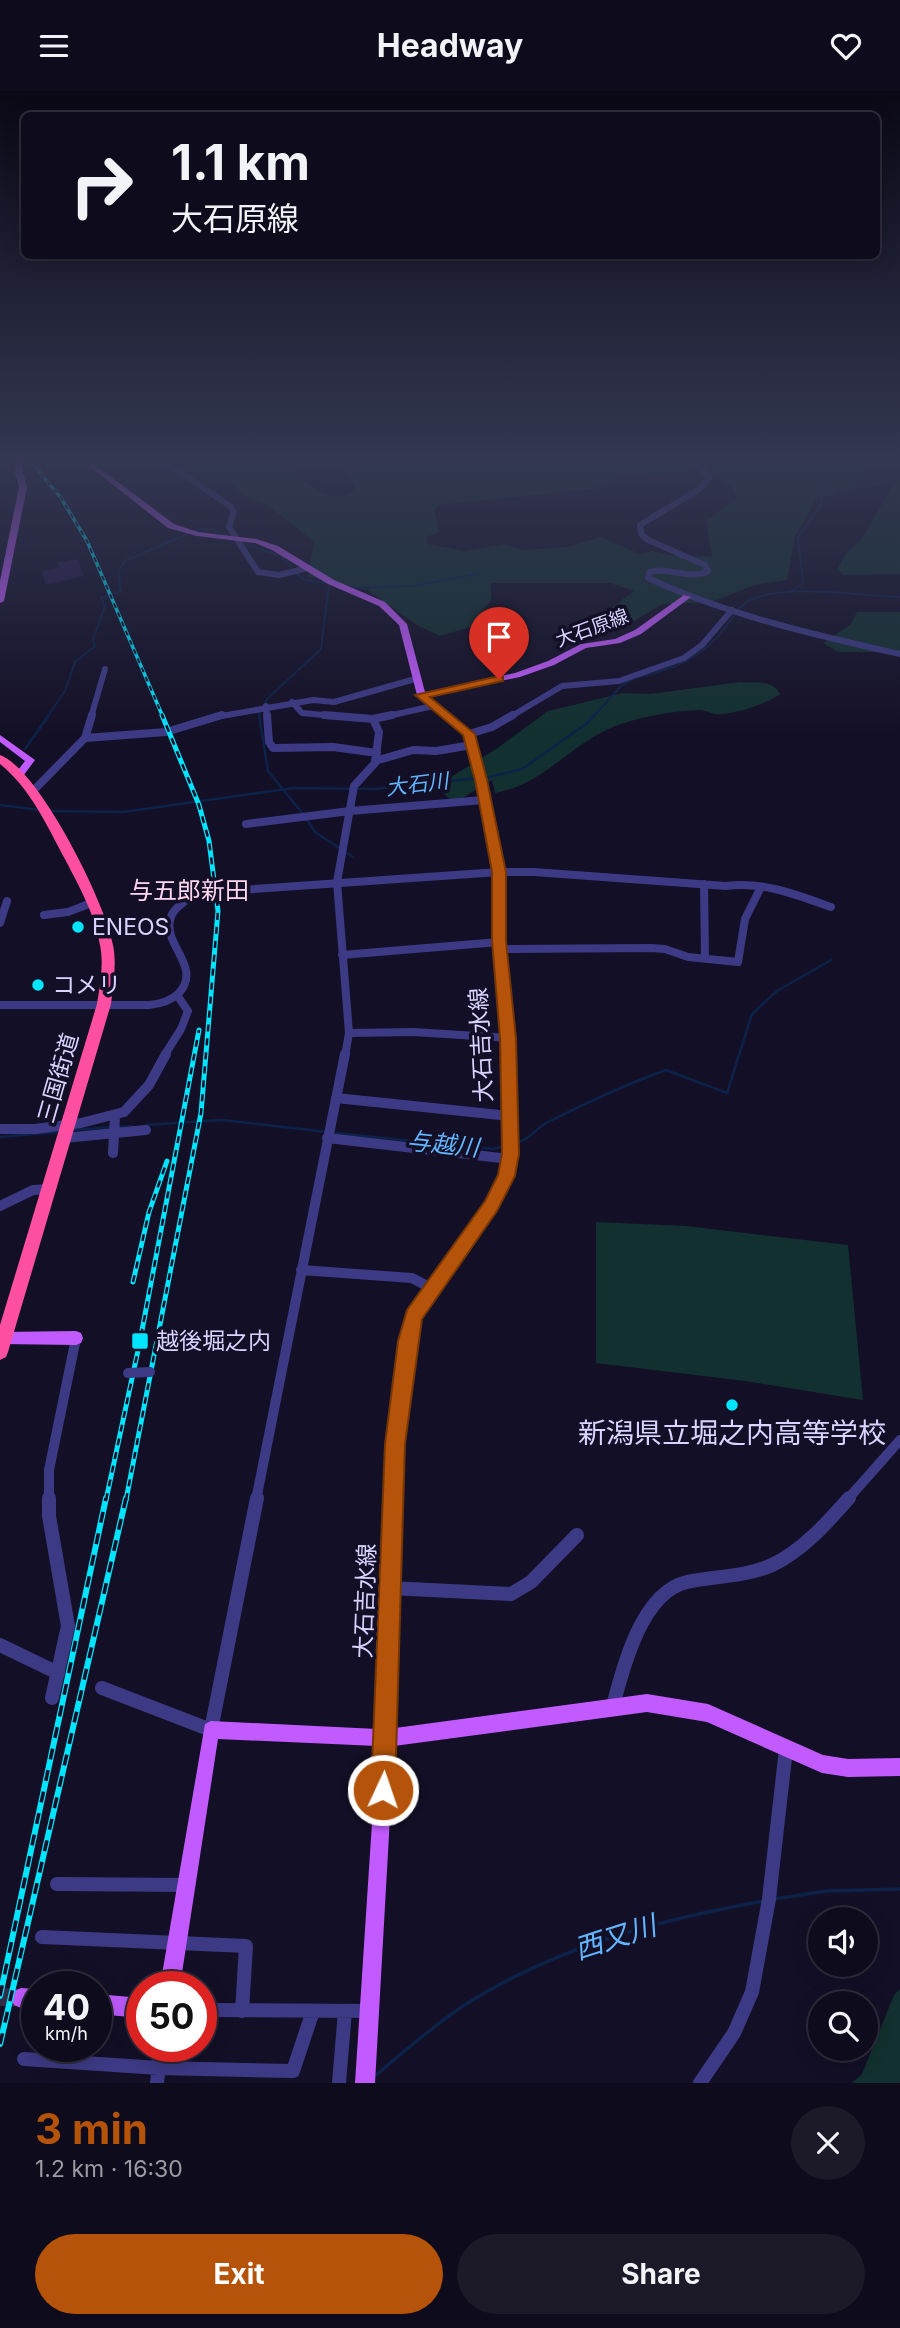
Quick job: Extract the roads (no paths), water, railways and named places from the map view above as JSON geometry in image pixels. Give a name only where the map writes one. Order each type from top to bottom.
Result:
[{"type":"highway","name":"三国街道","points":[[0,758],[34,790],[94,902],[107,947],[108,972],[104,1004],[50,1189],[1,1343]]},
{"type":"main road","points":[[0,601],[10,551]]},
{"type":"main road","points":[[280,551],[331,582],[382,604],[393,613],[402,624],[421,695],[469,734]]},
{"type":"main road","name":"大石原線","points":[[421,695],[517,675],[584,646],[617,641],[638,632],[687,597]]},
{"type":"main road","name":"大石吉水線","points":[[365,2083],[386,1738],[395,1444],[407,1341],[413,1316],[491,1206],[507,1176],[510,1159],[508,1038],[499,945],[499,872],[481,778],[469,734]]},
{"type":"main road","points":[[0,738],[30,760],[20,774]]},
{"type":"main road","points":[[1,1343],[76,1338]]},
{"type":"main road","points":[[172,1971],[211,1730],[386,1738],[647,1703],[708,1713],[822,1764],[848,1768],[900,1767]]},
{"type":"street","points":[[244,551],[253,566],[265,575],[291,574],[308,568]]},
{"type":"street","points":[[674,551],[708,568],[706,574],[701,576],[661,568],[649,572],[648,579],[687,597],[824,637],[900,654]]},
{"type":"street","points":[[469,734],[492,727],[562,686],[574,683],[618,682],[633,674],[685,659],[702,647],[736,611]]},
{"type":"street","points":[[34,790],[85,738],[104,669]]},
{"type":"street","points":[[85,738],[166,732],[231,712],[292,702],[334,702],[415,679]]},
{"type":"street","points":[[292,702],[302,713],[373,719],[433,705]]},
{"type":"street","points":[[266,706],[269,742],[273,748],[333,747],[376,757],[413,750],[436,751],[472,745]]},
{"type":"street","points":[[102,1688],[211,1730],[349,1033],[337,882],[354,789],[376,757],[379,732],[373,719]]},
{"type":"street","points":[[246,824],[350,811],[484,800]]},
{"type":"street","points":[[0,1005],[149,1006],[169,1001],[186,983],[187,970],[173,939],[170,916],[178,904],[192,896],[226,891],[534,871],[726,886],[738,883],[831,907]]},
{"type":"street","points":[[704,884],[705,958]]},
{"type":"street","points":[[342,955],[499,945],[651,947],[738,962],[745,919],[761,887]]},
{"type":"street","points":[[0,923],[7,901]]},
{"type":"street","points":[[44,915],[68,912],[94,902]]},
{"type":"street","points":[[113,1153],[115,1125],[149,1084],[181,1029],[188,1011],[177,995]]},
{"type":"street","points":[[349,1033],[414,1032],[508,1038]]},
{"type":"street","points":[[336,1098],[510,1116]]},
{"type":"street","points":[[0,1129],[35,1129],[81,1123],[146,1130]]},
{"type":"street","points":[[64,1139],[115,1125]]},
{"type":"street","points":[[327,1138],[510,1159]]},
{"type":"street","points":[[0,1206],[33,1190],[50,1189]]},
{"type":"street","points":[[300,1270],[412,1278],[431,1288]]},
{"type":"street","points":[[52,1697],[68,1626],[49,1516],[50,1470],[76,1338]]},
{"type":"street","points":[[128,1373],[150,1372]]},
{"type":"street","points":[[613,1706],[643,1622],[652,1605],[663,1594],[691,1581],[743,1574],[779,1562],[813,1536],[900,1440]]},
{"type":"street","points":[[390,1588],[511,1594],[531,1581],[577,1535]]},
{"type":"street","points":[[0,1645],[58,1673]]},
{"type":"street","points":[[700,2083],[744,2014],[754,1984],[774,1881],[777,1804],[786,1749]]},
{"type":"street","points":[[57,1884],[186,1885]]},
{"type":"street","points":[[42,1937],[246,1946],[242,2011]]},
{"type":"street","points":[[217,2010],[370,2011]]},
{"type":"street","points":[[49,2062],[158,2075],[293,2071],[313,2011]]},
{"type":"street","points":[[339,2083],[345,2011]]},
{"type":"waterway","points":[[47,717],[65,691],[75,662],[95,646],[93,640],[105,606],[101,598],[121,591],[118,572],[125,561],[148,551]]},
{"type":"waterway","points":[[265,551],[281,556],[304,580],[331,584]]},
{"type":"waterway","points":[[790,592],[803,583],[800,551]]},
{"type":"waterway","points":[[351,588],[412,586],[478,574]]},
{"type":"waterway","points":[[263,706],[268,698],[321,649],[329,584]]},
{"type":"waterway","name":"大石川","points":[[639,677],[676,666],[697,654],[716,638],[750,600],[790,592]]},
{"type":"waterway","name":"大石川","points":[[790,592],[900,597]]},
{"type":"waterway","name":"大石川","points":[[593,717],[621,686],[633,679]]},
{"type":"waterway","points":[[259,712],[260,717]]},
{"type":"waterway","points":[[25,749],[49,715]]},
{"type":"waterway","points":[[259,715],[268,771],[283,790]]},
{"type":"waterway","name":"大石川","points":[[485,778],[522,769],[586,724],[594,715]]},
{"type":"waterway","name":"大石川","points":[[283,790],[374,789],[478,778]]},
{"type":"waterway","name":"大石川","points":[[50,811],[123,812],[283,790]]},
{"type":"waterway","points":[[283,790],[303,814]]},
{"type":"waterway","name":"大石川","points":[[0,805],[40,810]]},
{"type":"waterway","points":[[307,820],[315,832],[353,857]]},
{"type":"waterway","name":"与越川","points":[[515,1143],[576,1108],[666,1070],[727,1093],[752,1014],[777,991],[831,960]]},
{"type":"waterway","name":"与越川","points":[[146,1125],[222,1120],[328,1132]]},
{"type":"waterway","name":"与越川","points":[[118,1127],[132,1126]]},
{"type":"waterway","name":"与越川","points":[[73,1130],[111,1127]]},
{"type":"waterway","name":"与越川","points":[[0,1137],[59,1132]]},
{"type":"waterway","name":"与越川","points":[[334,1133],[493,1149],[508,1145]]},
{"type":"waterway","name":"西又川","points":[[774,1899],[827,1891],[900,1889]]},
{"type":"waterway","name":"西又川","points":[[375,2076],[463,2006],[534,1967],[646,1927],[764,1901]]},
{"type":"tunnel","points":[[0,1997],[21,1998]]},
{"type":"railway","points":[[91,551],[163,717]]},
{"type":"railway","points":[[126,1500],[201,1113],[218,911],[209,841],[199,805],[162,715]]},
{"type":"railway","points":[[106,1500],[140,1341],[199,1030]]},
{"type":"railway","points":[[133,1282],[149,1212],[167,1161]]},
{"type":"railway","points":[[0,1996],[106,1498]]},
{"type":"railway","points":[[0,2044],[126,1498]]},
{"type":"place","name":"ENEOS","points":[[78,927]]},
{"type":"place","name":"コメリ","points":[[38,985]]},
{"type":"place","name":"越後堀之内","points":[[140,1341]]},
{"type":"place","name":"新潟県立堀之内高等学校","points":[[732,1405]]},
{"type":"district","name":"与五郎新田","points":[[189,890]]}]
